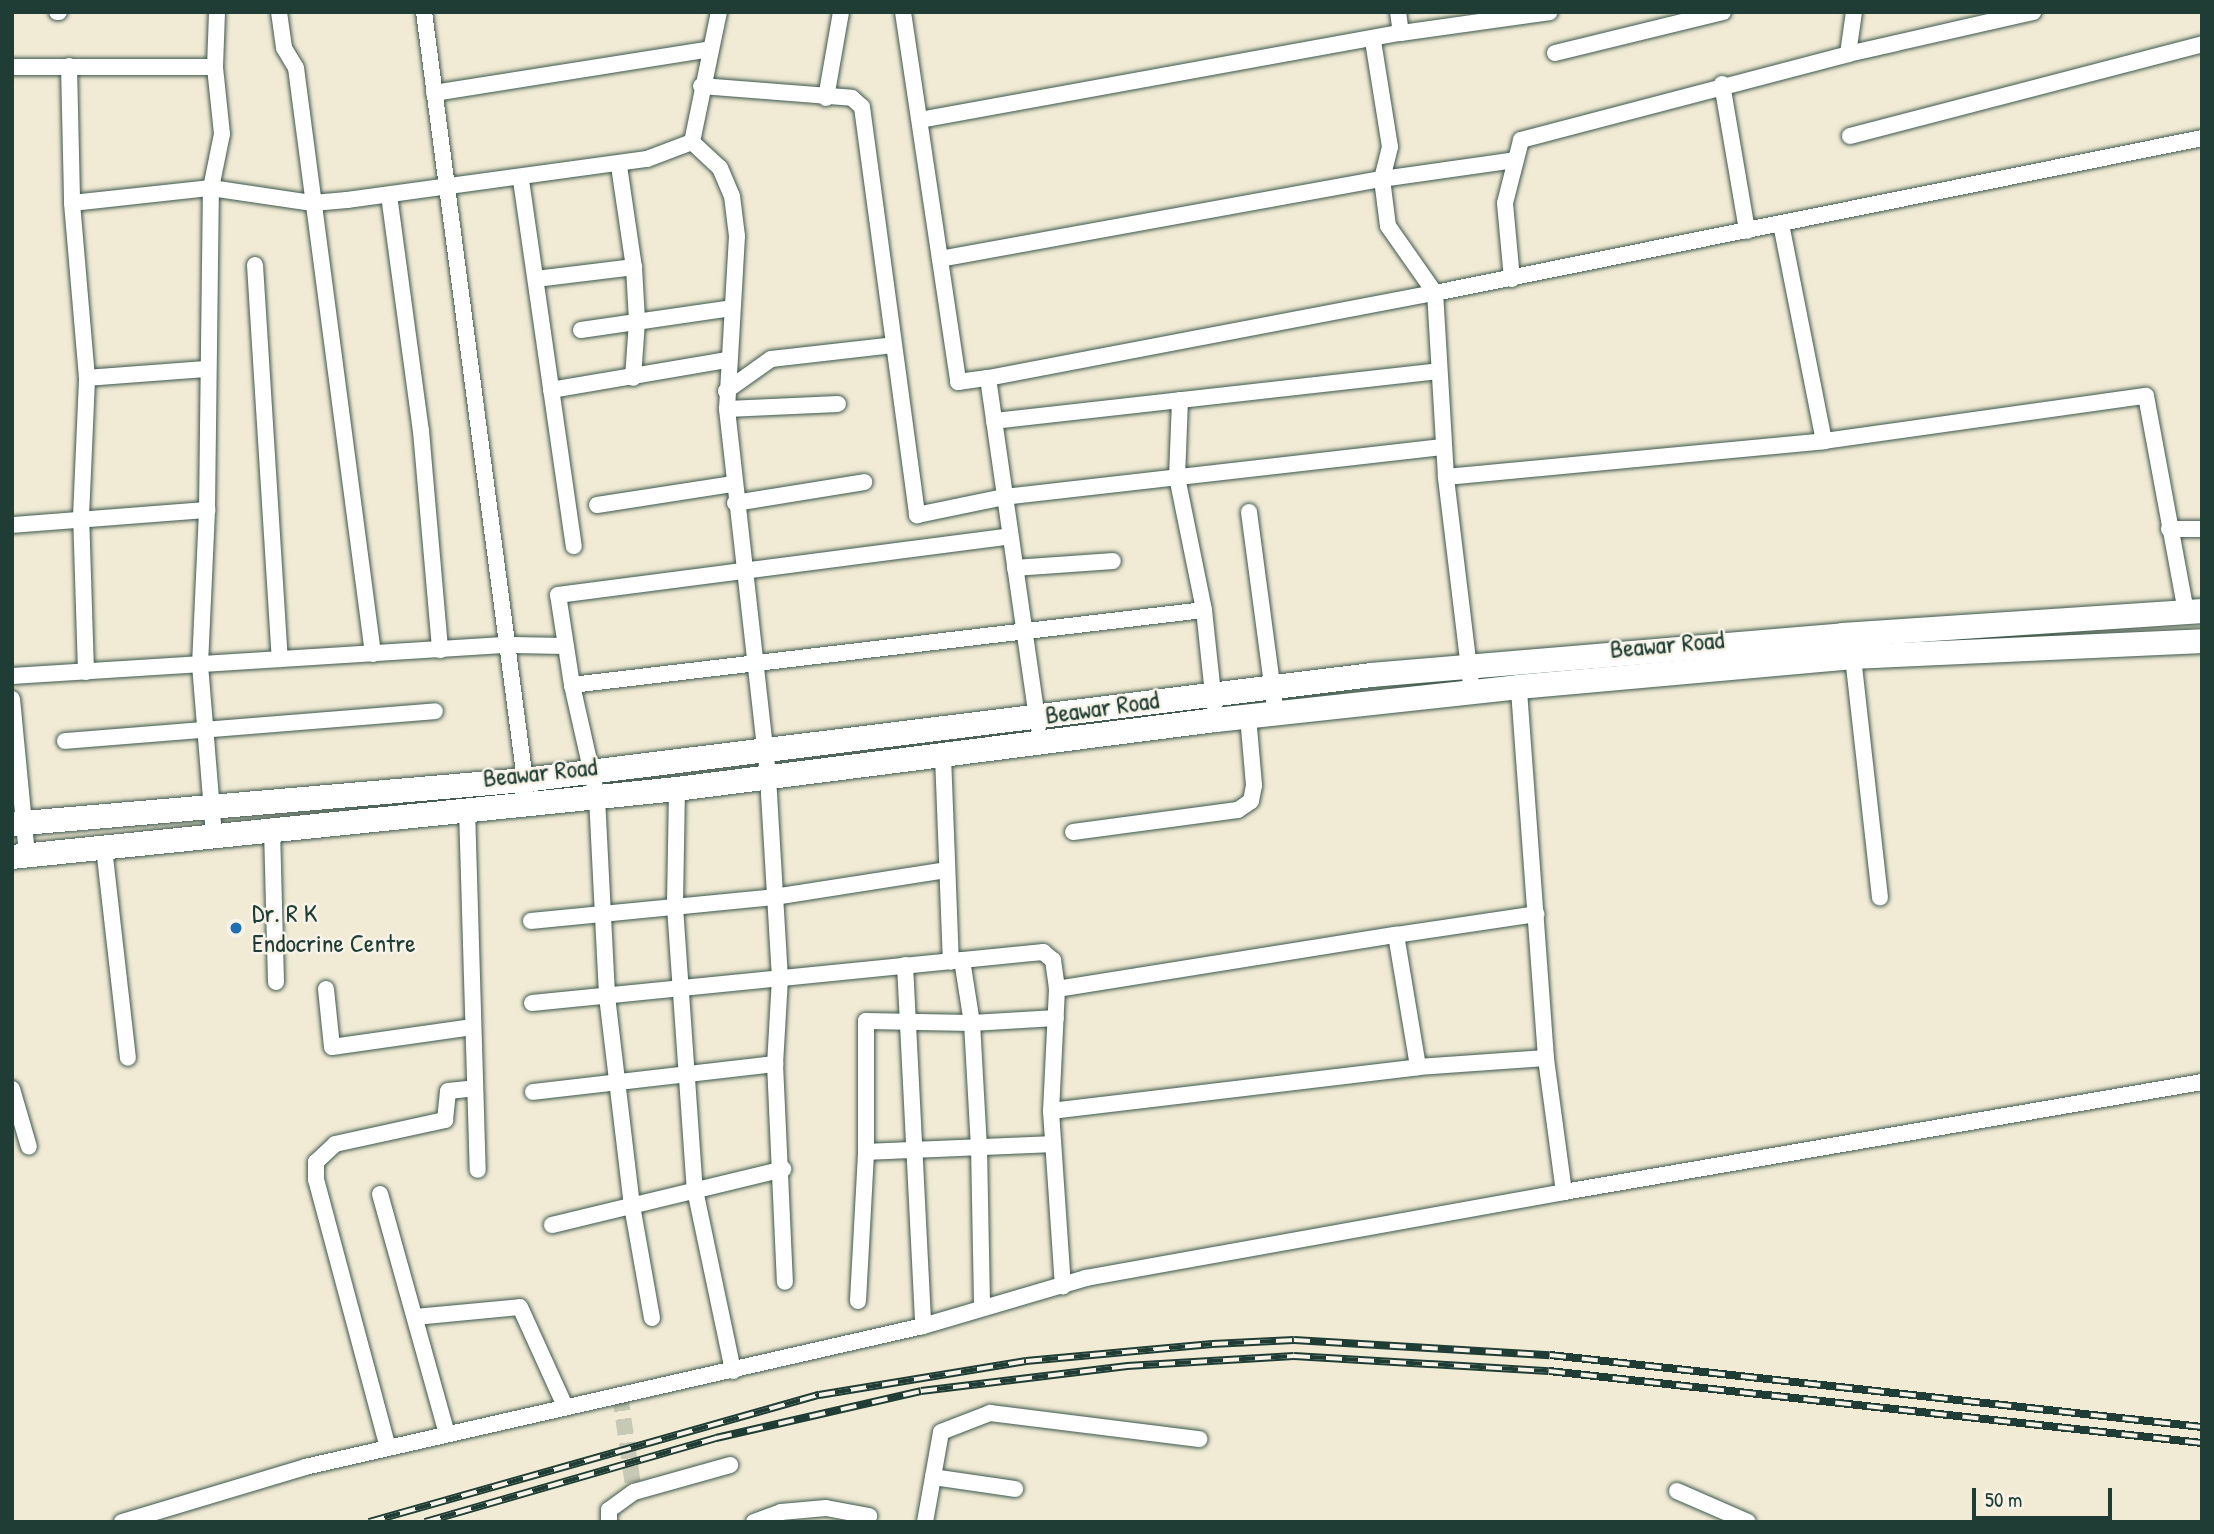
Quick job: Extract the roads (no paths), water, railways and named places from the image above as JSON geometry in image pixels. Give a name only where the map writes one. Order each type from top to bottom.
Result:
[{"type":"main road","name":"Beawar Road","points":[[18,823],[211,805],[526,792],[597,796],[677,789],[1041,746],[1216,720],[1276,714],[1472,681],[1843,635],[2194,612]]},
{"type":"main road","name":"Beawar Road","points":[[20,856],[467,808],[591,771],[1371,675],[1472,681],[1519,687],[1853,657],[2202,641]]},
{"type":"street","points":[[214,835],[200,664],[207,510],[211,187],[222,134],[215,66],[217,12]]},
{"type":"street","points":[[279,12],[284,48],[296,68],[373,654]]},
{"type":"street","points":[[424,12],[450,188],[526,792]]},
{"type":"street","points":[[692,142],[701,86],[719,12]]},
{"type":"street","points":[[838,98],[841,12]]},
{"type":"street","points":[[903,12],[958,382],[1512,279],[2202,138]]},
{"type":"street","points":[[1398,12],[1401,33]]},
{"type":"street","points":[[920,120],[1373,41],[1401,33],[1550,12]]},
{"type":"street","points":[[1555,53],[1723,12]]},
{"type":"street","points":[[1848,54],[1854,12]]},
{"type":"street","points":[[1512,279],[1505,203],[1521,140],[1722,84],[2033,12]]},
{"type":"street","points":[[1373,41],[1390,147],[1382,179],[1388,226],[1435,293],[1443,447],[1472,681]]},
{"type":"street","points":[[1850,136],[2202,44]]},
{"type":"street","points":[[434,93],[711,49]]},
{"type":"street","points":[[12,66],[215,66]]},
{"type":"street","points":[[69,66],[72,203],[87,378],[81,517],[86,672]]},
{"type":"street","points":[[1722,84],[1747,231]]},
{"type":"street","points":[[701,86],[838,98],[862,107],[917,515],[1004,497],[1443,447]]},
{"type":"street","points":[[72,203],[211,187],[313,202],[389,195],[619,166],[692,142]]},
{"type":"street","points":[[692,142],[720,168],[732,195],[737,236],[726,375],[727,409],[733,484],[758,664],[768,778],[779,978],[775,1064],[783,1169],[785,1282]]},
{"type":"street","points":[[940,259],[1382,179],[1516,160]]},
{"type":"street","points":[[619,166],[634,267],[637,321],[633,378]]},
{"type":"street","points":[[521,180],[574,546]]},
{"type":"street","points":[[389,195],[421,430],[439,650]]},
{"type":"street","points":[[1781,224],[1824,441]]},
{"type":"street","points":[[255,265],[280,659]]},
{"type":"street","points":[[536,279],[634,267]]},
{"type":"street","points":[[581,330],[731,308]]},
{"type":"street","points":[[551,390],[633,378],[726,375],[771,359],[893,345]]},
{"type":"street","points":[[87,378],[208,369]]},
{"type":"street","points":[[994,421],[1437,371]]},
{"type":"street","points":[[988,378],[1041,746]]},
{"type":"street","points":[[1446,477],[1824,441],[2146,396],[2169,529],[2194,612]]},
{"type":"street","points":[[1180,400],[1177,477],[1204,610],[1216,720]]},
{"type":"street","points":[[727,409],[838,404]]},
{"type":"street","points":[[736,503],[864,482]]},
{"type":"street","points":[[597,505],[733,484]]},
{"type":"street","points":[[12,526],[81,517],[207,510]]},
{"type":"street","points":[[1249,512],[1276,714]]},
{"type":"street","points":[[2169,529],[2202,529]]},
{"type":"street","points":[[652,1318],[632,1206],[607,995],[600,914],[597,796],[572,685],[558,595],[1010,536]]},
{"type":"street","points":[[1015,568],[1113,561]]},
{"type":"street","points":[[572,685],[1025,634],[1204,610]]},
{"type":"street","points":[[12,676],[507,645],[565,646]]},
{"type":"street","points":[[1853,657],[1880,897]]},
{"type":"street","points":[[1519,687],[1546,1058],[1564,1192]]},
{"type":"street","points":[[12,699],[20,856]]},
{"type":"street","points":[[65,741],[205,732],[435,711]]},
{"type":"street","points":[[1073,832],[1238,810],[1251,801],[1254,785],[1248,717]]},
{"type":"street","points":[[943,756],[946,870],[957,961],[972,1023],[979,1147],[982,1307]]},
{"type":"street","points":[[677,789],[675,907],[684,988],[685,1074],[695,1190],[733,1371]]},
{"type":"street","points":[[467,808],[478,1170]]},
{"type":"street","points":[[272,829],[276,982]]},
{"type":"street","points":[[104,848],[128,1059]]},
{"type":"street","points":[[531,921],[774,897],[946,870]]},
{"type":"street","points":[[1057,989],[1536,914]]},
{"type":"street","points":[[1396,935],[1418,1068]]},
{"type":"street","points":[[532,1003],[1043,952],[1053,960],[1057,989],[1051,1111],[1063,1287]]},
{"type":"street","points":[[905,965],[923,1326]]},
{"type":"street","points":[[326,989],[332,1047],[473,1027]]},
{"type":"street","points":[[858,1301],[866,1152],[866,1021],[972,1023],[1056,1018]]},
{"type":"street","points":[[1051,1111],[1418,1068],[1546,1058]]},
{"type":"street","points":[[533,1092],[775,1064]]},
{"type":"street","points":[[122,1522],[306,1467],[923,1326],[1093,1277],[1564,1192],[2202,1082]]},
{"type":"street","points":[[388,1448],[316,1180],[316,1162],[335,1144],[445,1120],[448,1091],[475,1088]]},
{"type":"street","points":[[12,1089],[29,1147]]},
{"type":"street","points":[[866,1152],[1053,1144]]},
{"type":"street","points":[[551,1225],[783,1169]]},
{"type":"street","points":[[380,1194],[447,1434]]},
{"type":"street","points":[[415,1317],[520,1307],[565,1406]]},
{"type":"street","points":[[925,1522],[941,1432],[990,1413],[1199,1439]]},
{"type":"street","points":[[609,1522],[609,1510],[634,1492],[730,1465]]},
{"type":"street","points":[[933,1476],[1015,1489]]},
{"type":"street","points":[[1677,1491],[1748,1522]]},
{"type":"street","points":[[765,1520],[826,1508],[869,1516]]},
{"type":"tunnel","points":[[620,1395],[634,1492]]},
{"type":"railway","points":[[369,1522],[819,1395],[1026,1361],[1212,1344],[1294,1340],[1550,1355],[2202,1427]]},
{"type":"railway","points":[[425,1522],[716,1438],[921,1391],[1127,1366],[1294,1356],[1549,1371],[2202,1443]]},
{"type":"place","name":"Dr. R K Endocrine Centre","points":[[236,928]]}]
